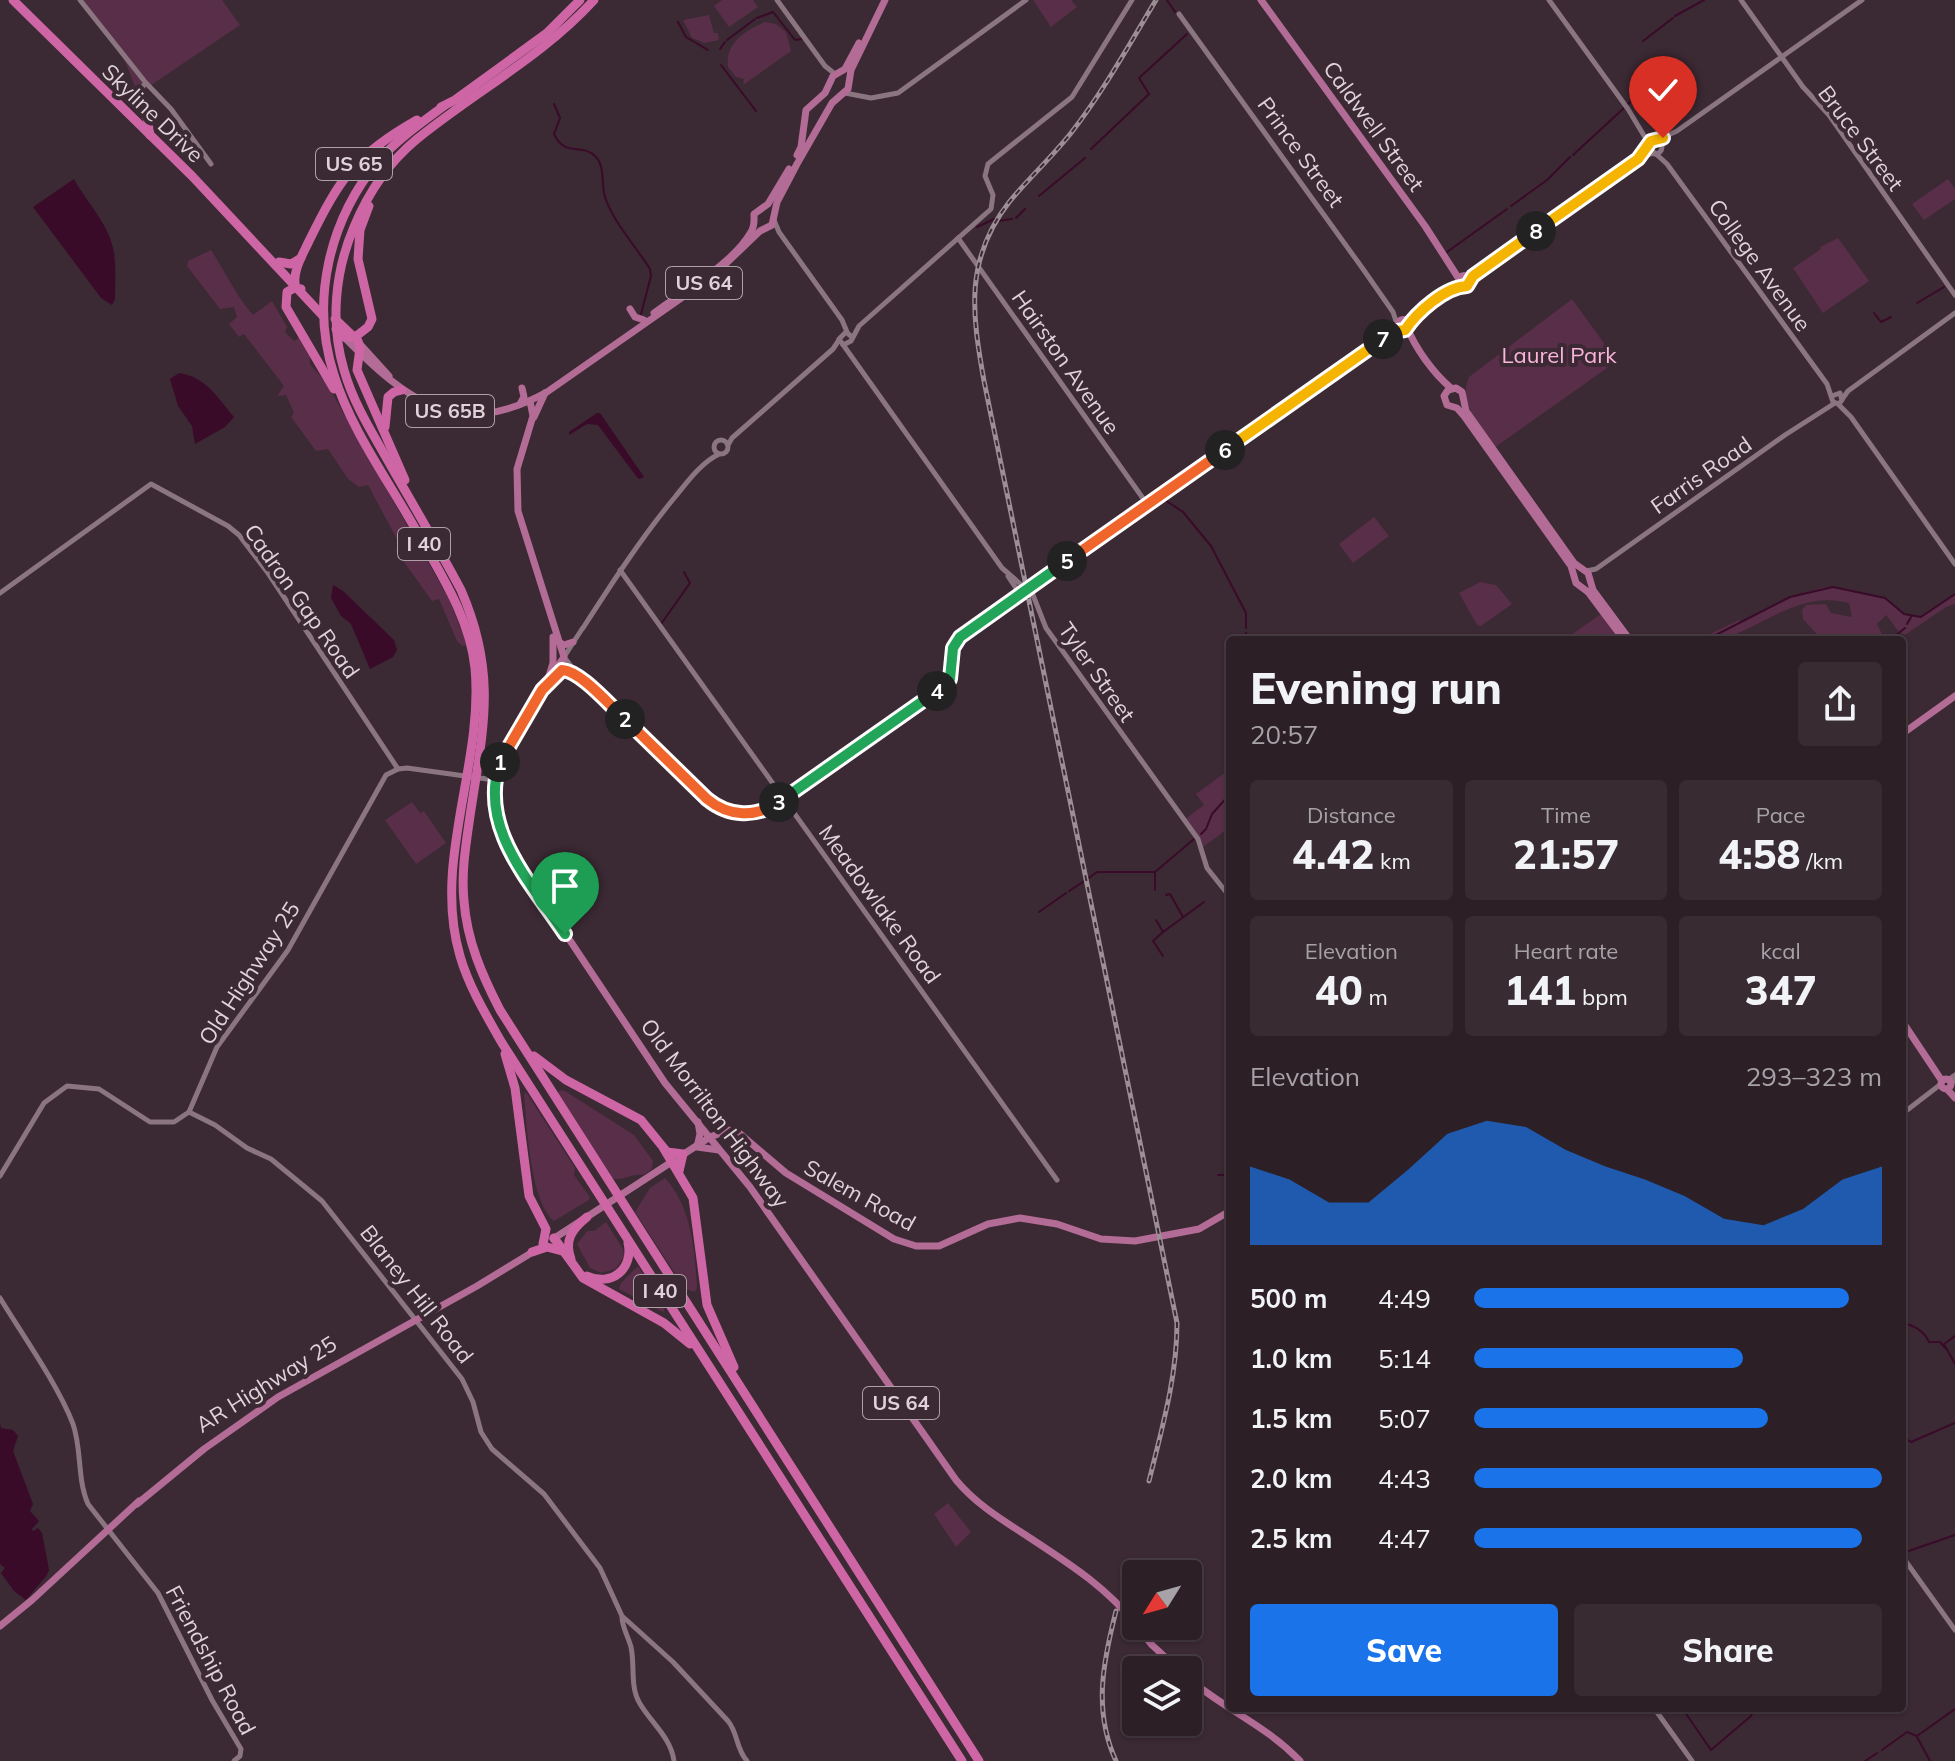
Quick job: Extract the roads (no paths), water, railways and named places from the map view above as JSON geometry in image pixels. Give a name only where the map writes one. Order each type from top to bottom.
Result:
[{"type":"highway","name":"Skyline Drive","points":[[13,0],[203,187],[355,343]]},
{"type":"highway","name":"I 40","points":[[474,763],[475,667],[467,633],[453,595],[354,423],[334,376],[325,337],[324,289],[333,242],[348,207],[381,159],[408,132],[547,33],[580,0]]},
{"type":"highway","name":"I 40","points":[[594,0],[544,48],[432,128],[395,161],[368,197],[351,233],[339,274],[336,302],[344,371],[362,414],[461,590],[480,642],[486,700],[452,891],[453,923],[472,989],[502,1043],[962,1761]]},
{"type":"highway","name":"US 65","points":[[301,258],[334,190],[356,162],[383,139],[444,106]]},
{"type":"highway","points":[[137,123],[146,115],[150,135]]},
{"type":"highway","name":"US 65","points":[[355,343],[370,323],[372,314],[359,269],[359,235],[379,185],[395,161]]},
{"type":"highway","points":[[184,169],[200,173],[203,187]]},
{"type":"highway","name":"Skyline Drive","points":[[265,253],[279,262],[293,282],[311,294],[355,343]]},
{"type":"highway","points":[[279,262],[291,264],[301,258]]},
{"type":"highway","points":[[301,258],[286,296],[288,311],[354,423]]},
{"type":"highway","points":[[355,343],[357,370],[428,531]]},
{"type":"highway","points":[[386,438],[386,402],[391,393],[402,390]]},
{"type":"highway","name":"I 40","points":[[469,791],[463,877],[466,919],[478,967],[500,1010],[979,1761]]},
{"type":"highway","points":[[500,1010],[546,1067],[636,1117],[649,1128],[682,1178]]},
{"type":"highway","points":[[502,1043],[515,1088],[528,1192],[546,1229],[543,1244]]},
{"type":"highway","points":[[664,1149],[672,1154],[683,1154],[678,1168],[694,1203],[708,1309],[751,1403]]},
{"type":"highway","points":[[591,1215],[573,1230],[568,1247],[573,1262],[589,1277],[608,1280],[624,1270],[630,1257],[625,1236]]},
{"type":"highway","points":[[554,1238],[583,1278],[670,1327],[707,1363]]},
{"type":"highway","points":[[532,1252],[547,1247],[562,1251]]},
{"type":"main road","points":[[829,84],[833,92],[842,94],[885,0]]},
{"type":"main road","name":"Caldwell Street","points":[[1261,0],[1463,279]]},
{"type":"main road","points":[[762,208],[768,209],[770,222],[754,222],[754,214],[770,200],[801,147],[806,110],[845,69],[873,25]]},
{"type":"main road","points":[[837,74],[849,81]]},
{"type":"main road","name":"US 64","points":[[564,657],[521,526],[516,495],[520,453],[533,411],[530,401],[720,271],[770,222],[786,184],[832,103],[842,94]]},
{"type":"main road","name":"US 64","points":[[638,328],[644,320],[725,260],[747,237],[754,222]]},
{"type":"main road","points":[[1402,325],[1463,279]]},
{"type":"main road","points":[[630,309],[635,317],[644,320]]},
{"type":"main road","name":"Prince Street","points":[[1402,325],[1449,390]]},
{"type":"main road","name":"Skyline Drive","points":[[355,343],[402,390],[424,403],[463,414],[497,413],[530,401]]},
{"type":"main road","points":[[515,408],[523,401],[522,388]]},
{"type":"main road","points":[[1561,545],[1494,454],[1456,408],[1445,402],[1449,390],[1462,392],[1466,411],[1494,454],[1518,492],[1573,568],[1576,583],[1582,586],[1621,636]]},
{"type":"main road","name":"US 64","points":[[531,422],[545,393]]},
{"type":"main road","points":[[1456,408],[1464,401]]},
{"type":"main road","points":[[515,408],[525,411],[531,422]]},
{"type":"main road","points":[[1518,492],[1534,506]]},
{"type":"main road","points":[[1540,523],[1587,575],[1593,590],[1627,636]]},
{"type":"main road","points":[[1575,576],[1587,575]]},
{"type":"main road","points":[[1582,586],[1587,575]]},
{"type":"main road","points":[[542,690],[553,663],[554,649],[544,600]]},
{"type":"main road","points":[[557,641],[564,645],[572,644]]},
{"type":"main road","name":"Old Morrilton Highway","points":[[564,657],[502,755],[494,780],[494,810],[505,843],[665,1083],[757,1197],[964,1490],[983,1507],[1099,1585],[1122,1607]]},
{"type":"main road","points":[[542,690],[562,670],[579,676]]},
{"type":"main road","points":[[1906,731],[1955,696]]},
{"type":"main road","points":[[1906,1027],[1949,1085]]},
{"type":"main road","points":[[697,1147],[700,1134],[698,1122]]},
{"type":"main road","name":"Salem Road","points":[[698,1122],[710,1129],[739,1133],[786,1173],[907,1244],[939,1246],[988,1224],[1020,1218],[1057,1224],[1093,1238],[1111,1241],[1148,1238],[1209,1225],[1226,1214]]},
{"type":"main road","points":[[591,1215],[671,1161],[723,1131]]},
{"type":"main road","points":[[721,1151],[716,1140],[723,1131]]},
{"type":"main road","points":[[697,1147],[721,1151]]},
{"type":"main road","name":"AR Highway 25","points":[[0,1626],[24,1608],[179,1463],[245,1413],[323,1366],[417,1319],[591,1215]]},
{"type":"main road","name":"Old Morrilton Highway","points":[[1148,1640],[1164,1656]]},
{"type":"main road","points":[[1202,1689],[1226,1706]]},
{"type":"main road","points":[[1235,1712],[1272,1735],[1300,1761]]},
{"type":"street","points":[[80,0],[146,83],[171,109],[211,164]]},
{"type":"street","points":[[777,0],[825,66],[837,74]]},
{"type":"street","points":[[842,94],[881,97],[898,93],[1026,0]]},
{"type":"street","points":[[726,443],[987,214],[994,200],[985,174],[988,164],[1072,97],[1132,0]]},
{"type":"street","points":[[1549,0],[1652,142]]},
{"type":"street","name":"Bruce Street","points":[[1741,0],[1803,87],[1829,115],[1955,295]]},
{"type":"street","points":[[1638,159],[1652,142],[1673,134],[1862,0]]},
{"type":"street","name":"Prince Street","points":[[1179,14],[1402,325]]},
{"type":"street","points":[[825,66],[829,84]]},
{"type":"street","points":[[849,81],[863,97]]},
{"type":"street","points":[[146,83],[138,91],[137,99],[146,115]]},
{"type":"street","points":[[1463,279],[1638,159],[1662,148],[1673,134]]},
{"type":"street","name":"College Avenue","points":[[1652,142],[1662,148],[1667,164]]},
{"type":"street","name":"College Avenue","points":[[1652,142],[1654,153],[1667,164],[1955,564]]},
{"type":"street","points":[[770,222],[842,321],[857,327]]},
{"type":"street","name":"Hairston Avenue","points":[[958,238],[1147,504]]},
{"type":"street","name":"Farris Road","points":[[1587,575],[1953,317]]},
{"type":"street","name":"Tyler Street","points":[[842,321],[844,342],[1008,575],[1037,601],[1046,628],[1198,839],[1207,868],[1226,892]]},
{"type":"street","points":[[726,443],[717,441],[717,451],[651,526],[564,657],[579,676],[717,806],[736,813],[751,814],[776,804],[944,686],[950,679],[956,642],[1402,325]]},
{"type":"street","points":[[717,451],[727,452],[726,443]]},
{"type":"street","name":"Cadron Gap Road","points":[[0,593],[151,484],[239,535],[268,573],[398,769]]},
{"type":"street","name":"Meadowlake Road","points":[[620,570],[1057,1180]]},
{"type":"street","points":[[1008,575],[1020,594]]},
{"type":"street","points":[[1035,583],[1037,601]]},
{"type":"street","points":[[571,666],[572,644]]},
{"type":"street","points":[[398,769],[494,780]]},
{"type":"street","name":"Old Highway 25","points":[[189,1112],[217,1047],[288,950],[380,782],[398,769]]},
{"type":"street","points":[[776,804],[790,806]]},
{"type":"street","points":[[1906,1111],[1949,1085]]},
{"type":"street","points":[[0,1176],[44,1103],[67,1086],[99,1089],[150,1122],[174,1122],[189,1112]]},
{"type":"street","name":"Blaney Hill Road","points":[[189,1112],[271,1159],[322,1201],[462,1379],[473,1402],[481,1432],[492,1449],[544,1494],[600,1568],[622,1616],[673,1662],[728,1721],[733,1728],[737,1747],[747,1761]]},
{"type":"street","name":"Friendship Road","points":[[0,1298],[73,1424],[86,1499],[107,1531],[164,1602],[212,1700],[241,1749],[240,1756],[234,1761]]},
{"type":"street","points":[[1906,1562],[1955,1630]]},
{"type":"street","points":[[622,1616],[632,1649],[635,1692],[640,1704],[658,1725],[674,1759]]},
{"type":"street","points":[[1657,1712],[1692,1761]]},
{"type":"waterway","points":[[1167,0],[1175,12]]},
{"type":"waterway","points":[[1675,16],[1704,0]]},
{"type":"waterway","points":[[757,18],[773,12],[795,40],[802,39]]},
{"type":"waterway","points":[[1643,41],[1673,18]]},
{"type":"waterway","points":[[727,40],[755,19]]},
{"type":"waterway","points":[[678,22],[686,37],[708,50]]},
{"type":"waterway","points":[[1091,149],[1149,94],[1139,78],[1187,34]]},
{"type":"waterway","points":[[720,49],[725,42]]},
{"type":"waterway","points":[[721,65],[756,111]]},
{"type":"waterway","points":[[1628,104],[1662,76]]},
{"type":"waterway","points":[[554,104],[560,118],[554,134],[558,141],[568,148],[585,150],[599,160],[604,193],[611,212],[650,269],[641,314]]},
{"type":"waterway","points":[[1573,155],[1624,108]]},
{"type":"waterway","points":[[1511,206],[1547,180],[1570,157]]},
{"type":"waterway","points":[[1039,196],[1085,158]]},
{"type":"waterway","points":[[1016,218],[1025,209]]},
{"type":"waterway","points":[[1447,252],[1507,209]]},
{"type":"waterway","points":[[977,227],[994,219]]},
{"type":"waterway","points":[[998,221],[1012,219]]},
{"type":"waterway","points":[[1917,303],[1944,287]]},
{"type":"waterway","points":[[1874,313],[1881,322],[1891,317]]},
{"type":"waterway","points":[[1162,498],[1183,512],[1211,546],[1246,613],[1246,628]]},
{"type":"waterway","points":[[661,624],[690,583],[684,572]]},
{"type":"waterway","points":[[1714,636],[1790,597],[1833,587],[1885,598],[1904,614],[1921,617],[1955,594]]},
{"type":"waterway","points":[[1907,624],[1911,617]]},
{"type":"waterway","points":[[1895,636],[1905,628]]},
{"type":"waterway","points":[[1201,834],[1212,814],[1226,798]]},
{"type":"waterway","points":[[1089,878],[1097,872],[1155,872],[1194,839]]},
{"type":"waterway","points":[[1155,872],[1155,890]]},
{"type":"waterway","points":[[1069,891],[1086,880]]},
{"type":"waterway","points":[[1039,912],[1066,893]]},
{"type":"waterway","points":[[1166,895],[1170,894],[1183,917]]},
{"type":"waterway","points":[[1163,932],[1204,902]]},
{"type":"waterway","points":[[1156,920],[1163,932],[1153,941],[1163,956]]},
{"type":"waterway","points":[[1218,1175],[1226,1175]]},
{"type":"waterway","points":[[1906,1324],[1914,1327],[1929,1342],[1940,1342],[1945,1348]]},
{"type":"waterway","points":[[1955,1336],[1944,1344],[1955,1364]]},
{"type":"waterway","points":[[1906,1439],[1911,1442],[1955,1423]]},
{"type":"waterway","points":[[1906,1552],[1955,1535]]},
{"type":"waterway","points":[[1882,1750],[1907,1732],[1917,1736],[1955,1709]]},
{"type":"waterway","points":[[1685,1712],[1711,1750],[1752,1712]]},
{"type":"waterway","points":[[1917,1737],[1930,1761]]},
{"type":"waterway","points":[[1865,1761],[1877,1753]]},
{"type":"railway","points":[[1149,1481],[1172,1383],[1177,1323],[984,381],[975,288],[978,266],[995,223],[1010,201],[1083,117],[1156,0]]},
{"type":"railway","points":[[1116,1611],[1102,1686],[1104,1724],[1116,1761]]},
{"type":"park label","name":"Laurel Park","points":[[1559,355]]}]
